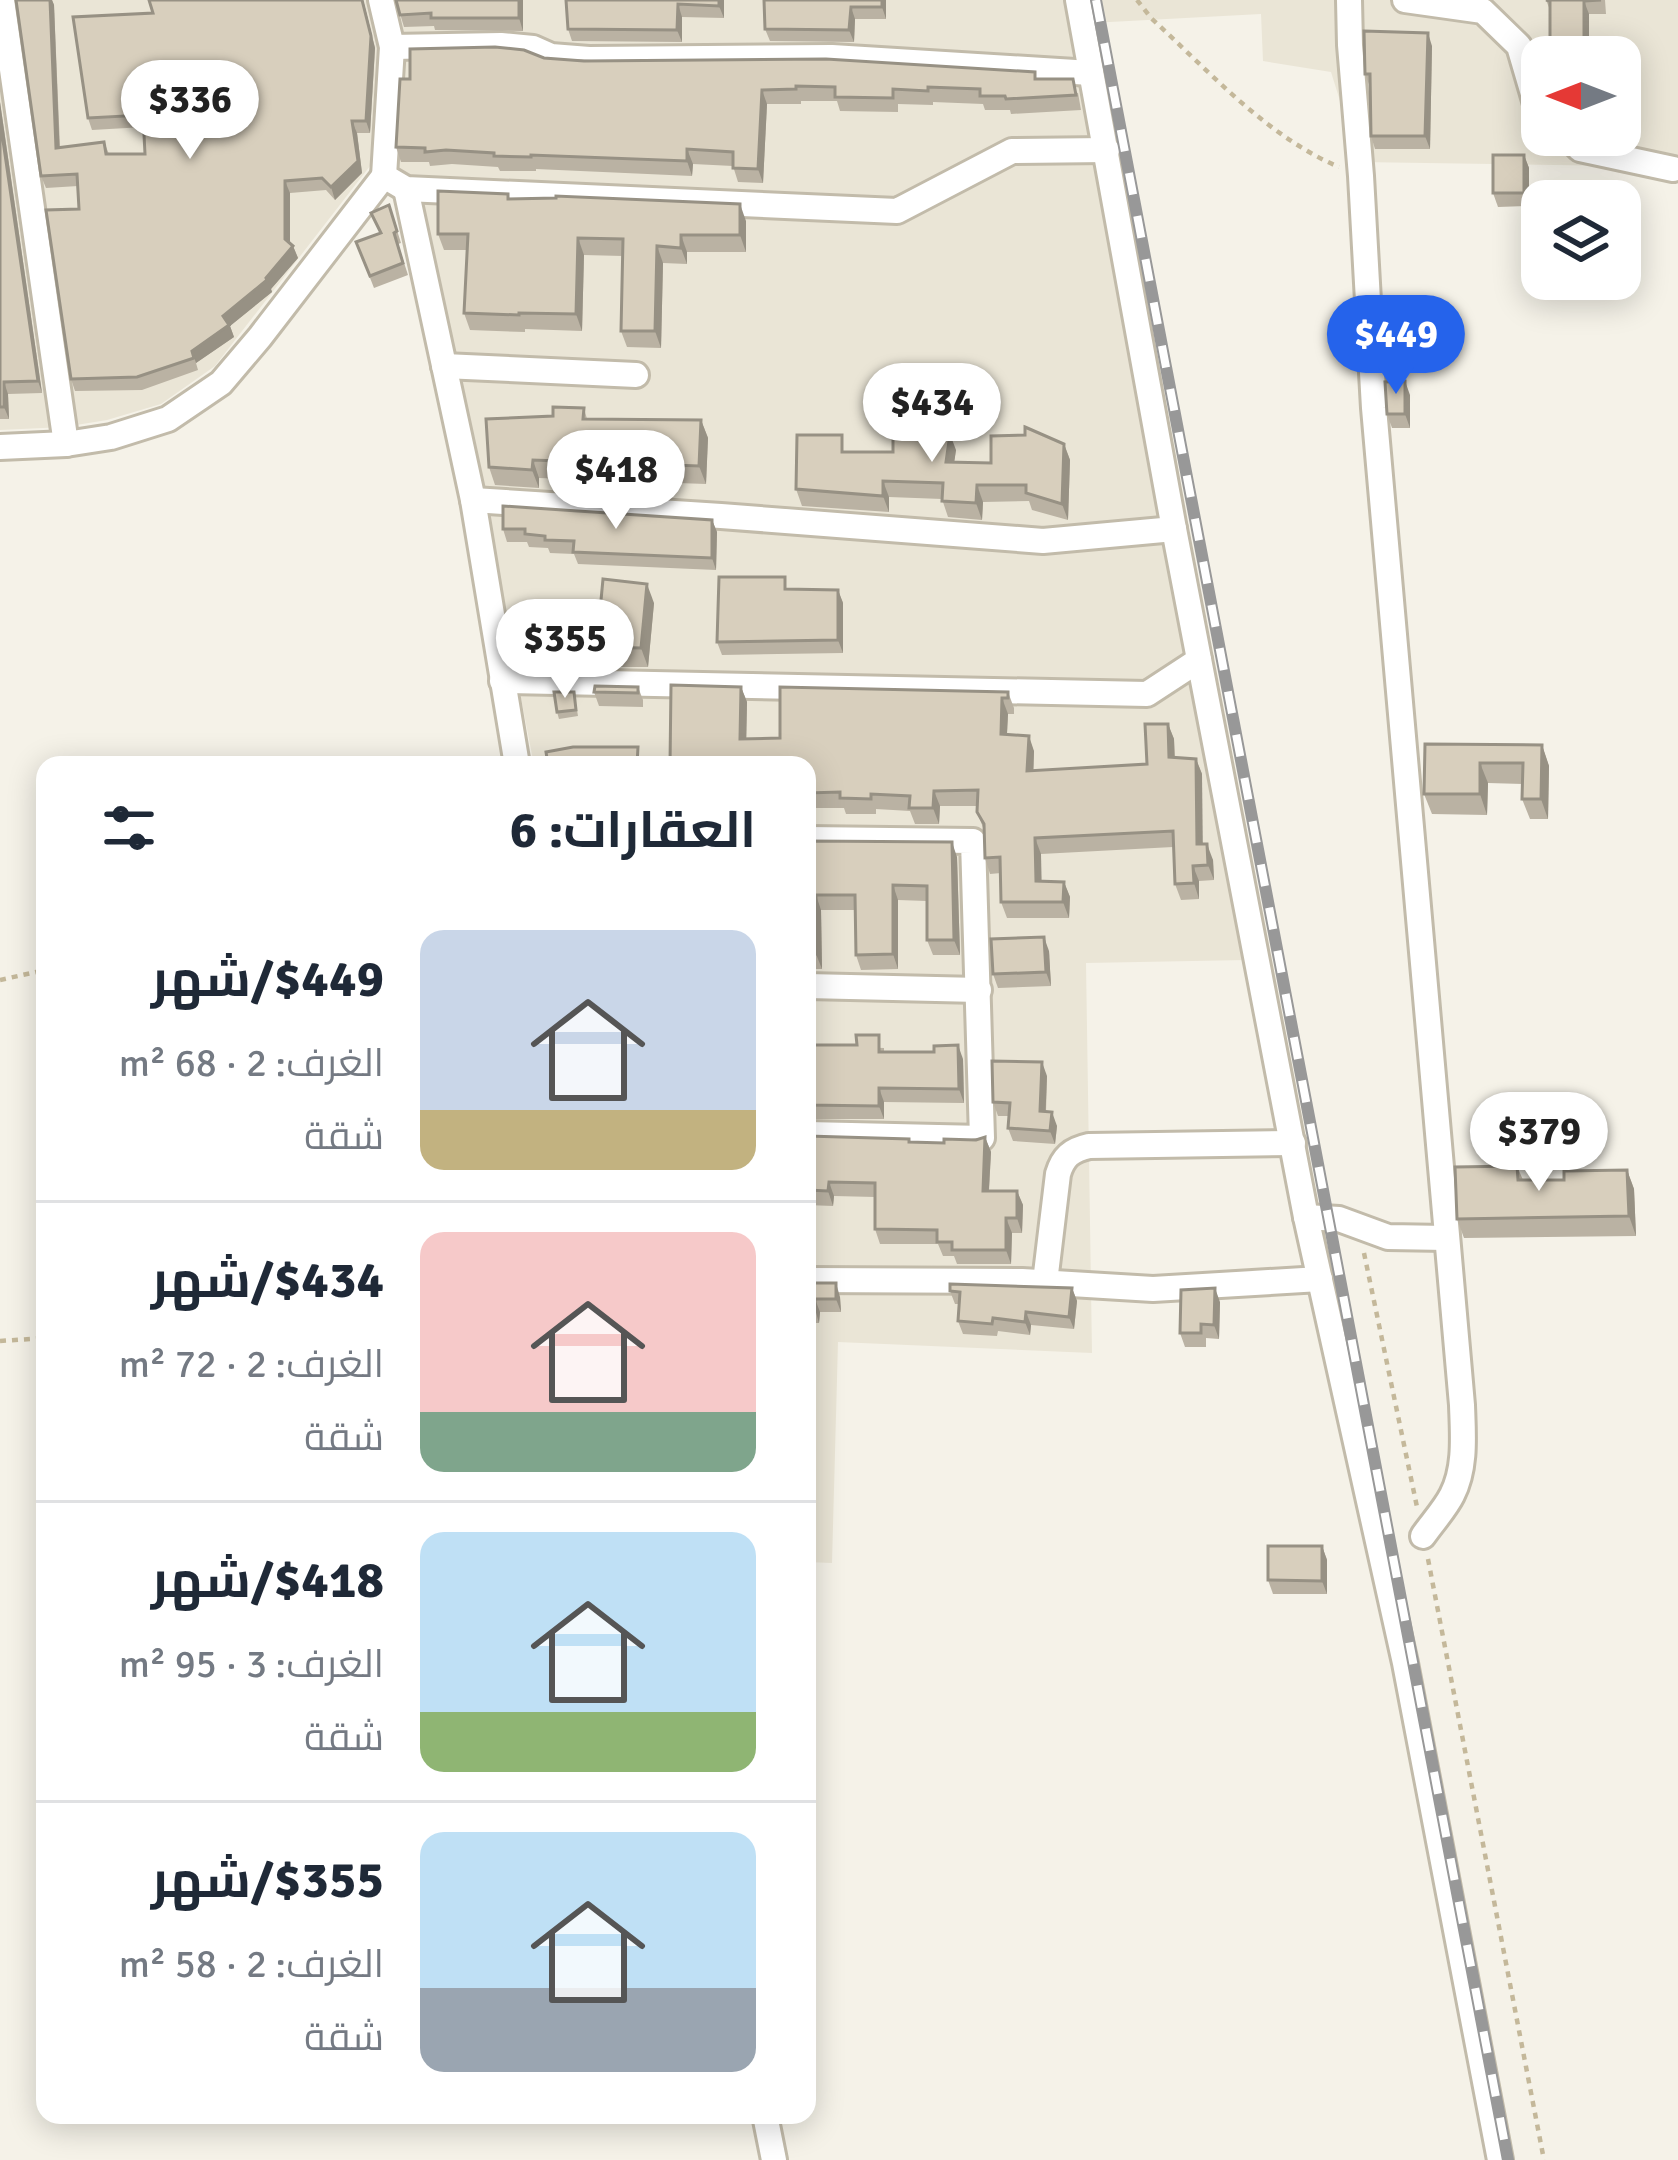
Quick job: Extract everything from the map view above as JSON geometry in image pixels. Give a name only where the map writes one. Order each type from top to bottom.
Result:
[{"type":"street","points":[[2,0],[66,444]]},
{"type":"street","points":[[381,0],[392,47],[395,182],[473,500],[516,756]]},
{"type":"street","points":[[1078,0],[1306,1217],[1405,1663],[1500,2160]]},
{"type":"street","points":[[1349,0],[1374,408],[1462,1405],[1463,1444],[1453,1494],[1423,1536]]},
{"type":"street","points":[[1405,0],[1483,11],[1521,53]]},
{"type":"street","points":[[392,47],[501,45],[533,48],[551,56],[590,58],[832,57],[1091,73]]},
{"type":"street","points":[[395,182],[897,211],[1012,151],[1107,150]]},
{"type":"street","points":[[1613,156],[1673,169]]},
{"type":"street","points":[[0,447],[66,444],[169,419],[221,383],[395,182]]},
{"type":"street","points":[[444,367],[636,375]]},
{"type":"street","points":[[473,500],[1043,541],[1174,529]]},
{"type":"street","points":[[502,681],[1147,694],[1199,660]]},
{"type":"street","points":[[816,839],[973,841],[982,1138],[816,1134]]},
{"type":"street","points":[[816,986],[979,990]]},
{"type":"street","points":[[1045,1282],[1058,1174],[1061,1163],[1078,1148],[1293,1143]]},
{"type":"street","points":[[1306,1217],[1339,1219],[1388,1237],[1446,1238]]},
{"type":"street","points":[[816,1280],[1045,1282],[1153,1289],[1320,1279]]},
{"type":"street","points":[[767,2124],[774,2160]]},
{"type":"path","points":[[1137,0],[1271,126],[1306,151],[1361,176]]},
{"type":"path","points":[[0,980],[36,972]]},
{"type":"path","points":[[1359,1228],[1544,2160]]},
{"type":"path","points":[[0,1341],[36,1339]]},
{"type":"shaded area","points":[[0,0],[1678,0],[1678,167],[1359,162],[1331,72],[1263,61],[1261,14],[1091,23],[1246,960],[1086,963],[1092,1353],[838,1342],[832,1563],[816,1562],[816,756],[532,756],[444,301],[412,177],[370,166],[215,366],[161,404],[107,420],[0,430]]},
{"type":"building","points":[[16,0],[50,0],[56,148],[104,142],[106,154],[145,154],[143,115],[88,118],[73,17],[153,13],[149,0],[362,0],[371,36],[366,121],[352,121],[358,161],[331,187],[322,178],[285,181],[285,239],[293,246],[267,280],[223,316],[229,325],[192,351],[194,358],[137,377],[71,379],[46,210],[79,209],[77,174],[41,176]]},
{"type":"building","points":[[396,0],[519,0],[519,18],[400,15]]},
{"type":"building","points":[[566,0],[719,0],[719,6],[678,4],[677,30],[568,29]]},
{"type":"building","points":[[764,0],[882,0],[882,7],[851,7],[849,30],[765,29]]},
{"type":"building","points":[[1546,0],[1601,0],[1584,1],[1584,36],[1550,36],[1550,1]]},
{"type":"building","points":[[1364,31],[1428,33],[1425,136],[1371,136]]},
{"type":"building","points":[[495,47],[584,61],[826,59],[1035,72],[1035,79],[1073,79],[1076,95],[1006,99],[980,96],[980,89],[928,87],[928,91],[893,89],[893,98],[835,97],[835,87],[762,90],[758,169],[733,168],[733,152],[687,149],[687,161],[494,156],[396,147],[400,79],[410,79],[410,49]]},
{"type":"building","points":[[0,120],[38,381],[4,382],[4,407],[0,407]]},
{"type":"building","points":[[1493,155],[1524,156],[1521,193],[1493,193]]},
{"type":"building","points":[[438,191],[508,194],[508,199],[556,196],[740,204],[740,235],[681,235],[681,248],[657,246],[655,331],[621,331],[623,239],[578,238],[576,314],[464,313],[468,234],[438,234]]},
{"type":"building","points":[[389,205],[403,263],[370,276],[356,242],[381,233],[371,213]]},
{"type":"building","points":[[1405,381],[1405,414],[1387,414],[1385,382]]},
{"type":"building","points":[[553,407],[584,408],[583,419],[701,420],[699,466],[533,460],[532,470],[489,467],[486,419],[553,416]]},
{"type":"building","points":[[1025,427],[1064,444],[1062,504],[1026,493],[1026,485],[977,485],[976,503],[942,501],[943,483],[883,481],[883,496],[796,489],[797,435],[842,435],[842,452],[893,452],[893,428],[950,434],[946,462],[991,463],[991,436],[1025,435]]},
{"type":"building","points":[[503,506],[712,520],[712,558],[573,552],[574,541],[545,540],[545,536],[525,534],[525,529],[503,529]]},
{"type":"building","points":[[719,577],[785,577],[785,589],[838,590],[838,640],[717,642]]},
{"type":"building","points":[[603,579],[647,584],[641,648],[596,647],[597,635],[554,634],[554,616],[565,616],[566,610],[600,611]]},
{"type":"building","points":[[671,685],[741,687],[740,739],[780,738],[780,687],[1008,692],[1008,698],[1002,698],[1001,734],[1029,736],[1027,771],[1147,764],[1145,724],[1168,724],[1169,757],[1196,759],[1197,844],[1207,844],[1208,865],[1193,866],[1194,883],[1175,884],[1173,831],[1035,838],[1036,881],[1064,882],[1063,902],[1001,902],[1000,857],[985,858],[978,790],[934,791],[933,808],[909,808],[910,796],[840,798],[840,792],[816,793],[816,756],[670,756]]},
{"type":"building","points":[[595,686],[638,687],[638,693],[594,692]]},
{"type":"building","points":[[554,692],[574,692],[576,710],[557,712]]},
{"type":"building","points":[[1425,744],[1542,745],[1541,799],[1522,799],[1523,763],[1480,763],[1480,794],[1424,794]]},
{"type":"building","points":[[638,747],[638,756],[547,756],[546,752]]},
{"type":"building","points":[[816,841],[952,842],[954,940],[927,940],[927,886],[893,885],[893,954],[856,955],[855,895],[816,895]]},
{"type":"building","points":[[1044,937],[1046,972],[993,974],[991,939]]},
{"type":"building","points":[[856,1035],[879,1035],[879,1052],[934,1052],[934,1046],[958,1045],[959,1089],[879,1088],[879,1106],[816,1105],[816,1045],[857,1045]]},
{"type":"building","points":[[992,1061],[1042,1062],[1040,1111],[1052,1112],[1050,1131],[1008,1128],[1010,1103],[993,1102]]},
{"type":"building","points":[[816,1136],[944,1143],[944,1139],[985,1137],[983,1191],[1017,1191],[1017,1218],[1006,1218],[1006,1250],[952,1250],[952,1242],[937,1242],[937,1230],[875,1229],[875,1183],[829,1182],[828,1191],[816,1190]]},
{"type":"building","points":[[1517,1166],[1518,1180],[1564,1180],[1564,1171],[1627,1170],[1629,1216],[1457,1219],[1455,1167]]},
{"type":"building","points":[[816,1283],[836,1283],[836,1299],[816,1299]]},
{"type":"building","points":[[950,1284],[1072,1288],[1069,1317],[1026,1312],[1025,1322],[958,1321],[960,1292],[950,1291]]},
{"type":"building","points":[[1215,1288],[1214,1325],[1201,1324],[1201,1333],[1180,1333],[1181,1290]]},
{"type":"building","points":[[1268,1546],[1322,1546],[1322,1581],[1268,1580]]},
{"type":"railway","points":[[1096,0],[1508,2160]]}]
